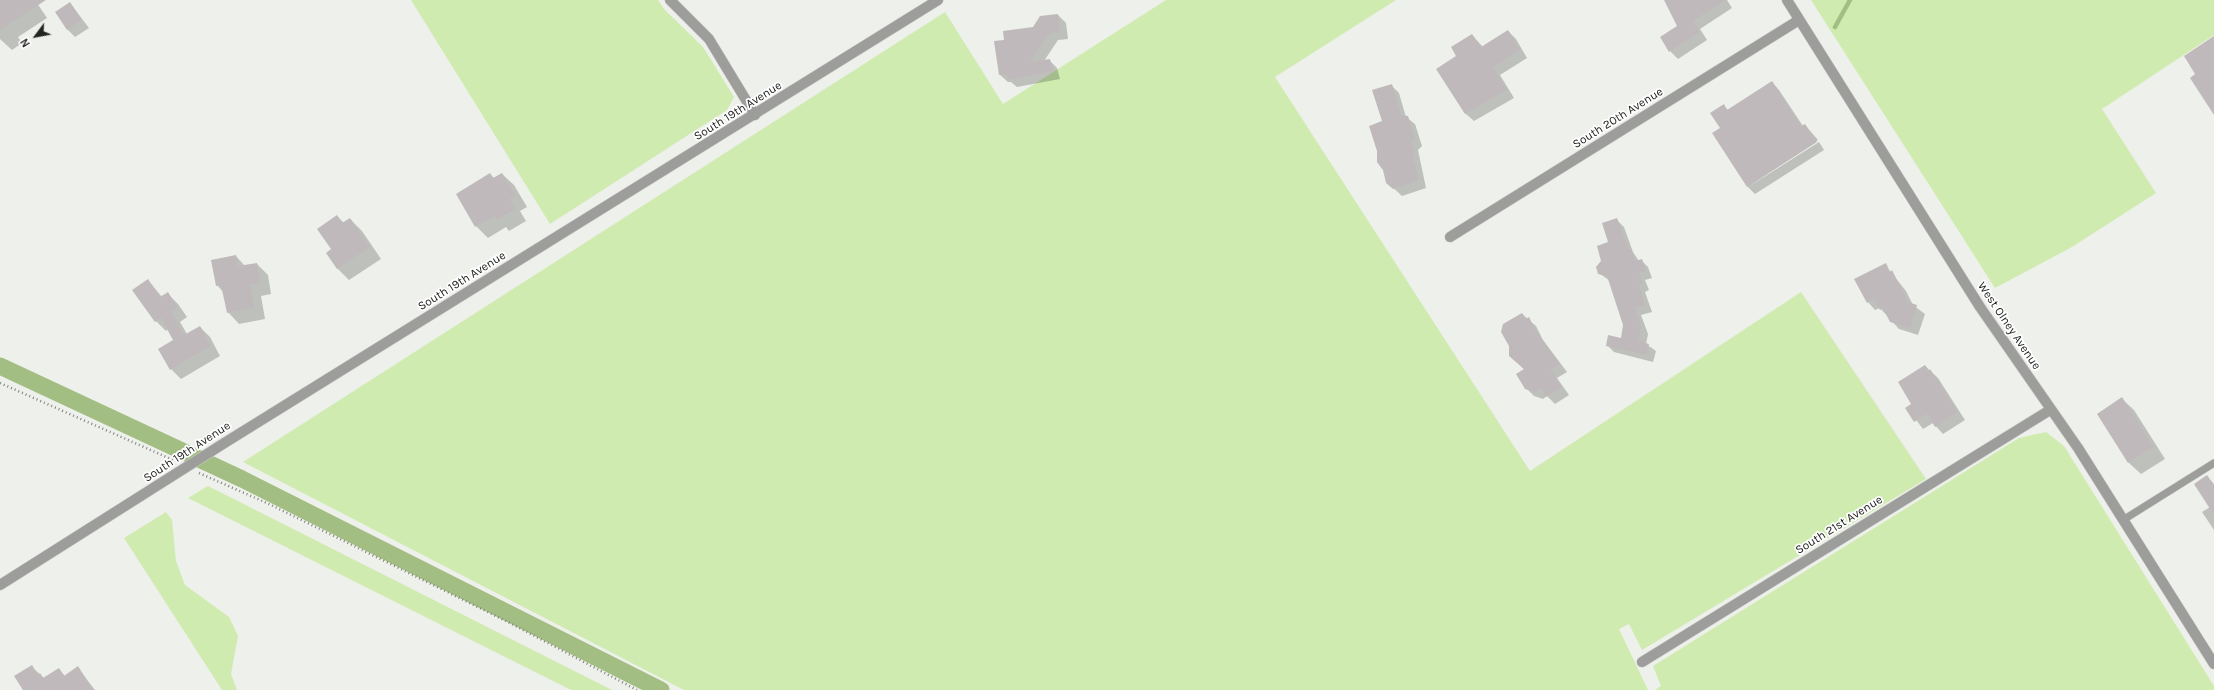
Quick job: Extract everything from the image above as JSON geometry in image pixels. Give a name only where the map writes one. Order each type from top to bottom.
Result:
[{"type":"street","points":[[670,0],[709,39],[755,115]]},
{"type":"street","name":"South 19th Avenue","points":[[0,585],[226,442],[938,0]]},
{"type":"street","name":"West Olney Avenue","points":[[1787,0],[1980,306],[2050,410],[2078,448],[2214,664]]},
{"type":"street","name":"South 20th Avenue","points":[[1450,237],[1799,20]]},
{"type":"street","name":"South 21st Avenue","points":[[1642,662],[2050,410]]},
{"type":"lane","points":[[2123,520],[2214,463]]},
{"type":"path","points":[[0,383],[170,458]]},
{"type":"path","points":[[201,474],[283,511],[508,622],[637,690]]},
{"type":"green space","points":[[411,0],[658,0],[664,9],[703,47],[734,97],[727,110],[550,224]]},
{"type":"green space","points":[[1166,0],[1396,0],[1275,77],[1530,471],[1801,292],[1926,479],[1642,650],[1629,624],[1619,629],[1648,690],[684,690],[243,462],[945,12],[1003,104]]},
{"type":"green space","points":[[1811,0],[2214,0],[2214,35],[2102,109],[2156,193],[2072,247],[1995,288]]},
{"type":"green space","points":[[2046,432],[2064,446],[2214,686],[2214,690],[1655,690],[1661,686],[1653,666],[2019,438]]},
{"type":"green space","points":[[208,486],[612,690],[571,690],[188,498]]},
{"type":"green space","points":[[166,512],[172,520],[176,561],[185,585],[229,617],[238,636],[231,674],[237,690],[222,690],[124,538]]},
{"type":"building","points":[[0,0],[46,0],[0,30]]},
{"type":"building","points":[[1664,0],[1726,0],[1693,21],[1700,32],[1669,52],[1660,37],[1677,26]]},
{"type":"building","points":[[70,2],[82,20],[67,30],[55,12]]},
{"type":"building","points":[[1058,14],[1060,32],[1050,33],[1030,62],[1050,59],[1053,71],[1008,80],[1007,74],[999,75],[994,41],[1004,40],[1003,31],[1033,27],[1040,16]]},
{"type":"building","points":[[1508,30],[1520,50],[1493,67],[1507,90],[1465,114],[1436,69],[1456,56],[1451,47],[1472,34],[1481,47]]},
{"type":"building","points":[[2214,36],[2214,115],[2190,78],[2195,74],[2184,56]]},
{"type":"building","points":[[1772,81],[1801,126],[1805,124],[1817,142],[1747,187],[1712,133],[1720,128],[1710,113],[1724,104],[1727,110]]},
{"type":"building","points":[[1392,84],[1401,115],[1408,116],[1415,138],[1411,142],[1415,153],[1413,157],[1419,180],[1393,189],[1386,183],[1383,170],[1377,162],[1377,151],[1369,126],[1382,121],[1372,90]]},
{"type":"building","points":[[490,173],[493,178],[502,173],[516,196],[510,199],[515,209],[497,220],[495,216],[475,227],[456,194]]},
{"type":"building","points":[[337,215],[342,223],[350,218],[370,247],[337,269],[326,253],[331,249],[317,229]]},
{"type":"building","points":[[1617,218],[1629,250],[1631,249],[1635,261],[1642,259],[1646,271],[1639,273],[1642,284],[1639,285],[1645,305],[1635,308],[1641,326],[1639,341],[1649,344],[1646,355],[1606,346],[1608,335],[1621,338],[1623,325],[1607,276],[1598,274],[1596,267],[1601,261],[1597,246],[1608,242],[1602,223]]},
{"type":"building","points":[[236,255],[238,266],[257,263],[260,283],[250,285],[254,308],[227,313],[221,285],[216,286],[211,260]]},
{"type":"building","points":[[1886,263],[1890,272],[1892,270],[1908,302],[1917,305],[1910,328],[1890,322],[1883,308],[1880,310],[1874,299],[1867,303],[1854,279]]},
{"type":"building","points":[[148,279],[160,297],[168,292],[177,307],[171,311],[184,335],[200,326],[211,346],[170,370],[158,349],[173,340],[161,318],[155,322],[132,290]]},
{"type":"building","points":[[1522,313],[1526,319],[1529,317],[1536,331],[1560,364],[1551,370],[1562,387],[1546,397],[1541,388],[1535,392],[1525,389],[1516,374],[1524,369],[1509,356],[1509,346],[1501,332],[1503,324]]},
{"type":"building","points":[[1925,365],[1929,371],[1930,369],[1958,412],[1935,427],[1927,414],[1914,422],[1905,408],[1911,404],[1898,382]]},
{"type":"building","points":[[2122,397],[2154,447],[2128,463],[2097,414]]},
{"type":"building","points":[[2207,475],[2214,486],[2214,515],[2194,484]]},
{"type":"building","points":[[32,665],[38,675],[40,673],[43,678],[59,668],[64,676],[78,666],[93,690],[23,690],[14,676]]},
{"type":"waterway","points":[[1835,27],[1850,0]]},
{"type":"waterway","points":[[0,366],[242,479],[661,690]]}]
